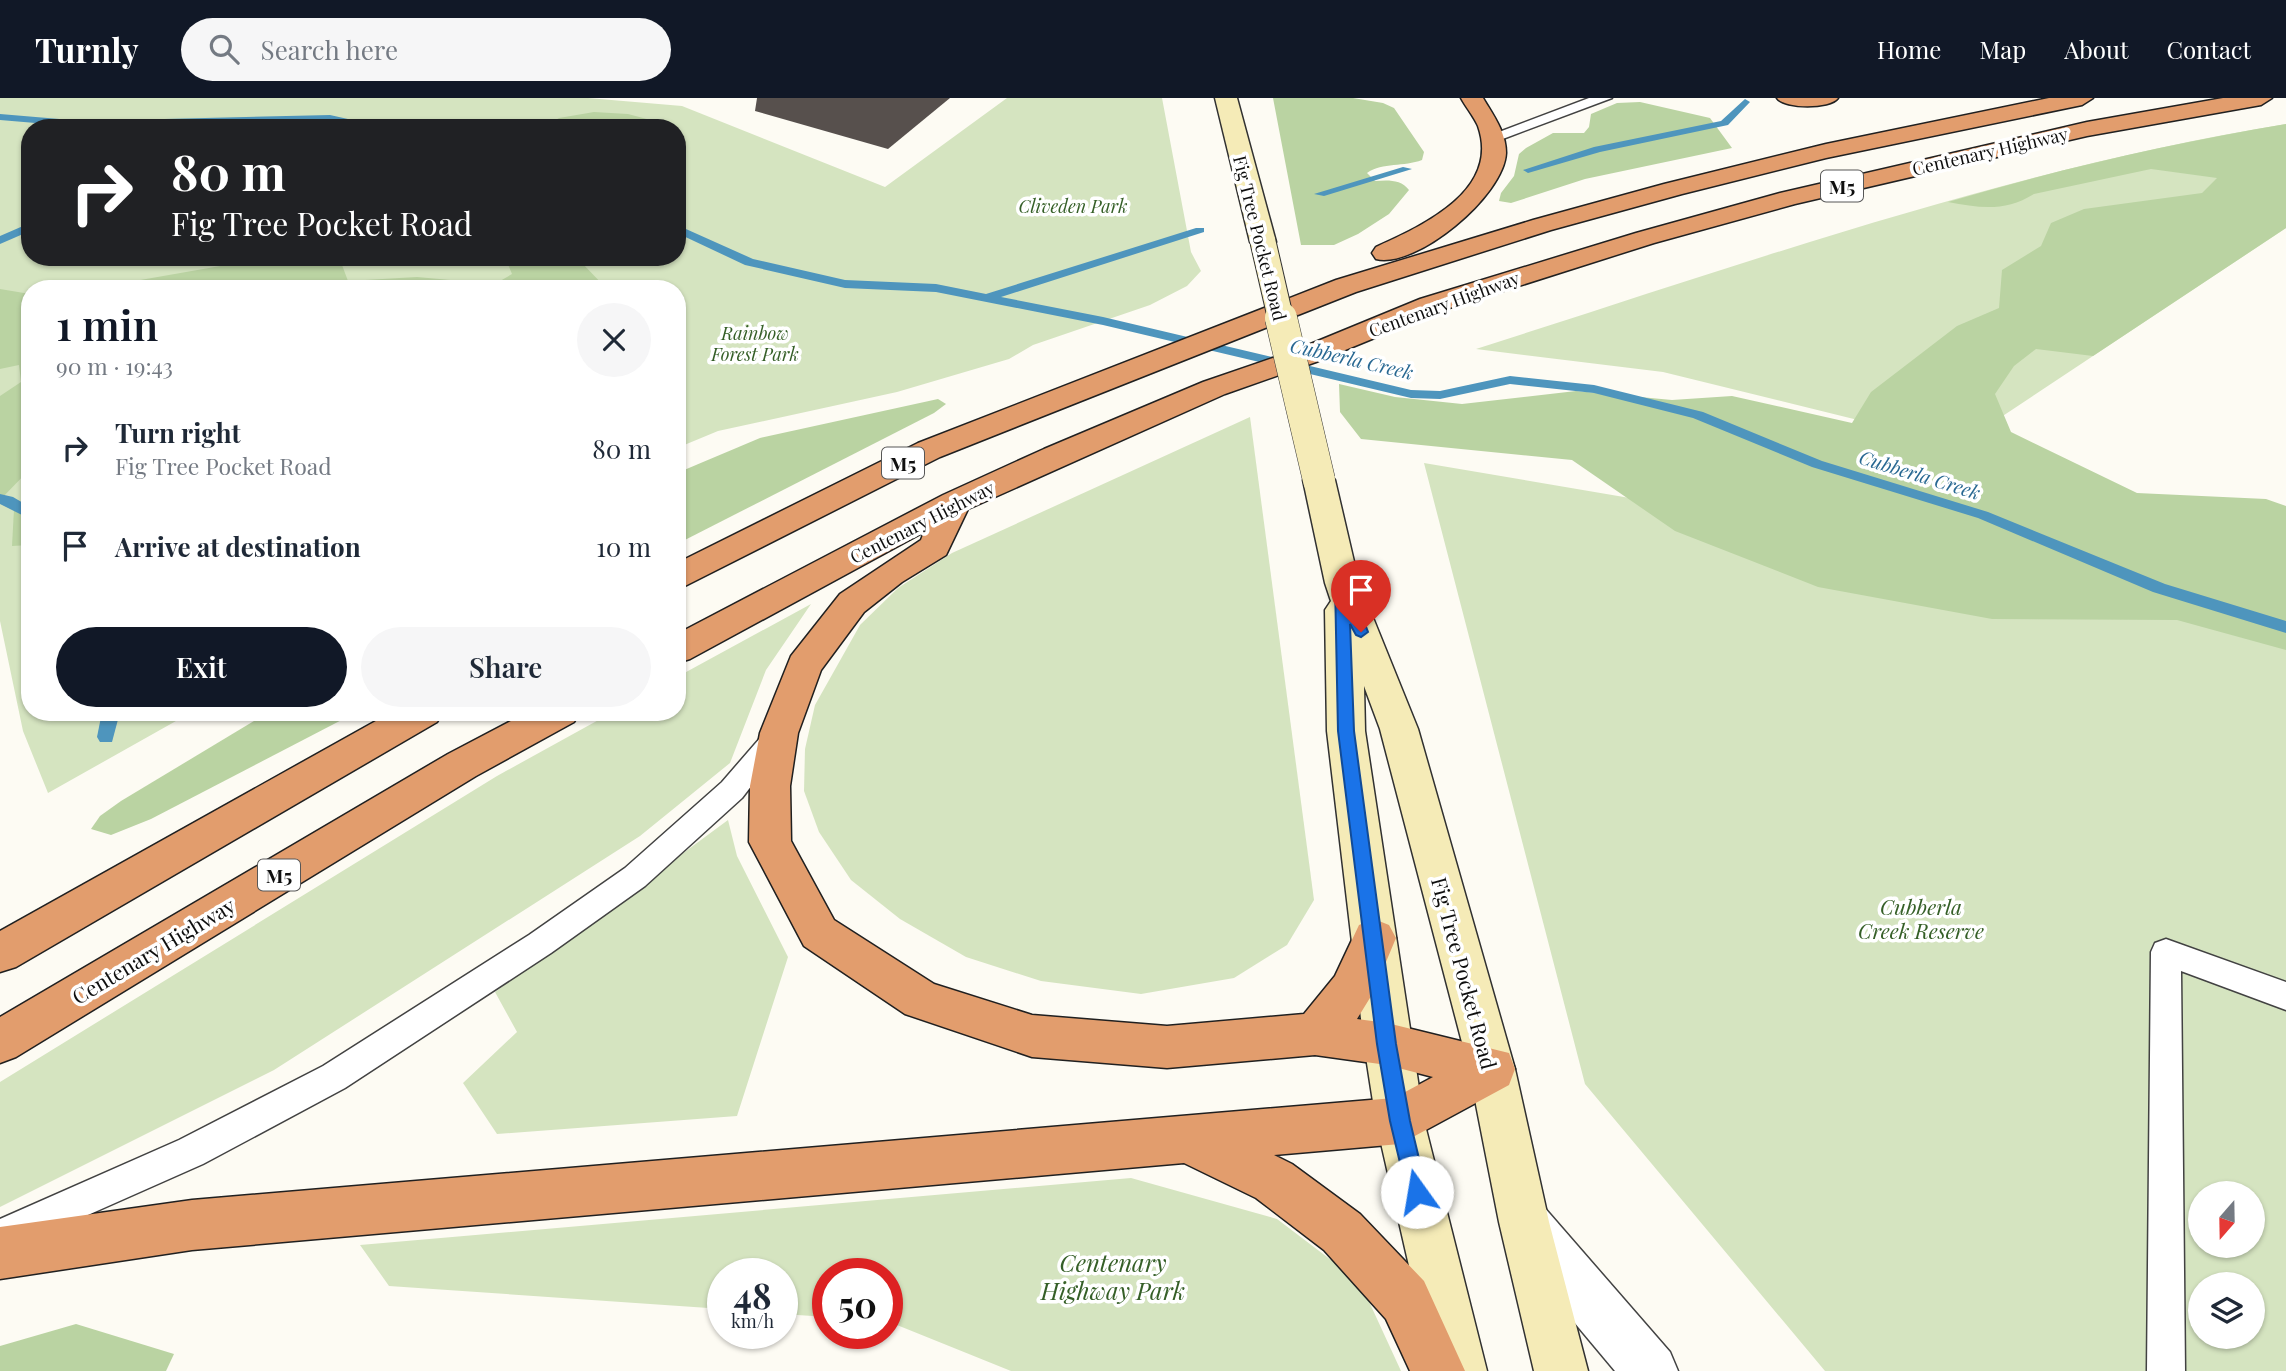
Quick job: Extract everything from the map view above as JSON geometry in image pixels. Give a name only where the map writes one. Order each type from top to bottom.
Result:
[{"type":"highway","points":[[1346,286],[1382,254],[1434,230],[1466,207],[1487,179],[1494,153],[1494,137],[1487,118],[1472,98]]},
{"type":"highway","points":[[1788,98],[1827,98]]},
{"type":"highway","name":"Centenary Highway","points":[[686,573],[929,450],[1346,286],[1542,225],[1674,189],[1826,151],[2082,98]]},
{"type":"highway","name":"Centenary Highway","points":[[686,645],[955,502],[1066,451],[1214,388],[1306,356],[1430,305],[1645,238],[1789,198],[2087,129],[2261,98]]},
{"type":"highway","points":[[955,502],[934,547],[890,574],[852,603],[804,666],[779,733],[769,786],[770,842],[819,933],[921,1000],[1032,1036],[1167,1047],[1315,1034],[1387,1044],[1492,1069]]},
{"type":"highway","points":[[0,953],[408,721]]},
{"type":"highway","name":"Centenary Highway","points":[[0,1042],[450,772],[544,721]]},
{"type":"highway","points":[[1315,1034],[1340,1009],[1356,983],[1374,938]]},
{"type":"highway","points":[[0,1252],[258,1219],[1400,1121],[1492,1069]]},
{"type":"highway","points":[[1189,1140],[1273,1181],[1342,1232],[1405,1300],[1438,1371]]},
{"type":"main road","name":"Fig Tree Pocket Road","points":[[1226,98],[1263,242],[1342,583],[1399,729],[1492,1069],[1524,1222],[1561,1371]]},
{"type":"main road","name":"Fig Tree Pocket Road","points":[[1342,583],[1346,731],[1387,1044],[1400,1121],[1460,1371]]},
{"type":"street","points":[[1524,1222],[1651,1371]]},
{"type":"lane","points":[[1494,137],[1604,98]]},
{"type":"lane","points":[[0,1237],[191,1152],[334,1077],[540,944],[635,877],[732,790],[779,733]]},
{"type":"lane","points":[[2166,1371],[2166,952],[2286,996]]},
{"type":"green space","points":[[0,98],[588,98],[682,106],[885,187],[1007,98],[1162,98],[1191,252],[1201,271],[1187,286],[1150,305],[1033,345],[1009,359],[897,392],[718,431],[686,444],[686,280],[21,280],[21,721],[176,721],[48,793],[23,731],[0,621]]},
{"type":"green space","points":[[1273,98],[1353,98],[1383,103],[1394,108],[1424,152],[1422,160],[1380,167],[1367,173],[1375,181],[1398,182],[1409,190],[1389,214],[1358,234],[1334,245],[1301,245]]},
{"type":"green space","points":[[1640,102],[1710,118],[1732,148],[1585,179],[1511,203],[1499,201],[1501,193],[1514,176],[1519,154],[1526,148],[1553,133],[1584,133],[1589,127],[1591,114],[1617,103]]},
{"type":"green space","points":[[594,112],[628,114],[647,119],[557,119]]},
{"type":"green space","points":[[2286,124],[2286,228],[1959,445],[1663,372],[1476,349],[1777,252],[1978,193],[2080,166]]},
{"type":"green space","points":[[2286,124],[2286,228],[2093,356],[2036,349],[2014,366],[1995,394],[2011,432],[2137,493],[2266,499],[2286,506],[2286,650],[2177,620],[1992,619],[1818,587],[1675,531],[1572,460],[1361,439],[1340,412],[1339,384],[1395,397],[1462,404],[1576,391],[1672,400],[1732,396],[1852,423],[1871,392],[1957,326],[1999,308],[2002,270],[2041,246],[2051,223],[2084,209],[2202,193],[2217,178],[2151,169],[2034,194],[2002,206],[1982,207],[1948,202],[2116,158]]},
{"type":"green space","points":[[221,266],[342,266],[348,280],[140,280]]},
{"type":"green space","points":[[509,266],[585,266],[598,280],[502,280],[512,274]]},
{"type":"green space","points":[[417,277],[450,280],[365,280]]},
{"type":"green space","points":[[0,289],[21,292],[21,382],[19,365],[0,369]]},
{"type":"green space","points":[[21,382],[21,478],[0,500],[0,396]]},
{"type":"green space","points":[[938,399],[946,404],[934,413],[686,539],[686,469],[760,438]]},
{"type":"green space","points":[[1250,417],[1314,900],[1287,945],[1234,978],[1141,994],[1041,981],[966,957],[900,919],[851,880],[819,832],[804,791],[805,749],[815,705],[860,625],[898,588],[952,553]]},
{"type":"green space","name":"Cubberla Creek Reserve","points":[[1424,463],[2159,588],[2286,627],[2286,1371],[1825,1371],[1585,1084]]},
{"type":"green space","points":[[21,503],[21,546],[12,546],[14,509]]},
{"type":"green space","points":[[811,604],[766,670],[730,763],[640,836],[274,1070],[0,1207],[0,1082],[497,776],[597,721],[686,721],[686,672]]},
{"type":"green space","points":[[254,721],[340,721],[151,819],[111,835],[91,829],[100,816]]},
{"type":"green space","points":[[728,820],[737,856],[788,957],[737,1116],[497,1134],[463,1083],[517,1032],[495,992]]},
{"type":"green space","name":"Centenary Highway Park","points":[[1131,1178],[1277,1219],[1360,1282],[1401,1371],[1011,1371],[903,1327],[903,1258],[812,1258],[812,1316],[798,1315],[798,1258],[707,1258],[707,1308],[389,1286],[360,1245]]},
{"type":"green space","points":[[76,1324],[174,1354],[166,1371],[0,1371],[0,1346]]},
{"type":"building","points":[[757,98],[950,98],[888,149],[755,111]]},
{"type":"waterway","points":[[1528,170],[1598,149],[1724,123],[1745,102]]},
{"type":"waterway","name":"Cubberla Creek","points":[[0,117],[24,119]]},
{"type":"waterway","name":"Cubberla Creek","points":[[289,119],[335,119]]},
{"type":"waterway","points":[[1320,194],[1407,169]]},
{"type":"waterway","points":[[0,240],[21,230]]},
{"type":"waterway","points":[[986,298],[1200,230]]},
{"type":"waterway","name":"Cubberla Creek","points":[[686,232],[749,262],[845,284],[936,288],[986,298]]},
{"type":"waterway","name":"Cubberla Creek","points":[[986,298],[1103,321],[1411,394],[1440,395],[1510,380],[1594,389],[1698,415],[1817,464],[1983,515],[2159,588],[2286,627]]},
{"type":"waterway","points":[[0,499],[8,500],[21,508]]},
{"type":"waterway","points":[[106,737],[109,721]]},
{"type":"route","points":[[1361,632],[1342,583],[1346,731],[1387,1044],[1400,1121],[1417,1192]]},
{"type":"park label","name":"Cliveden Park","points":[[1073,206]]},
{"type":"park label","name":"Rainbow Forest Park","points":[[755,343]]}]
